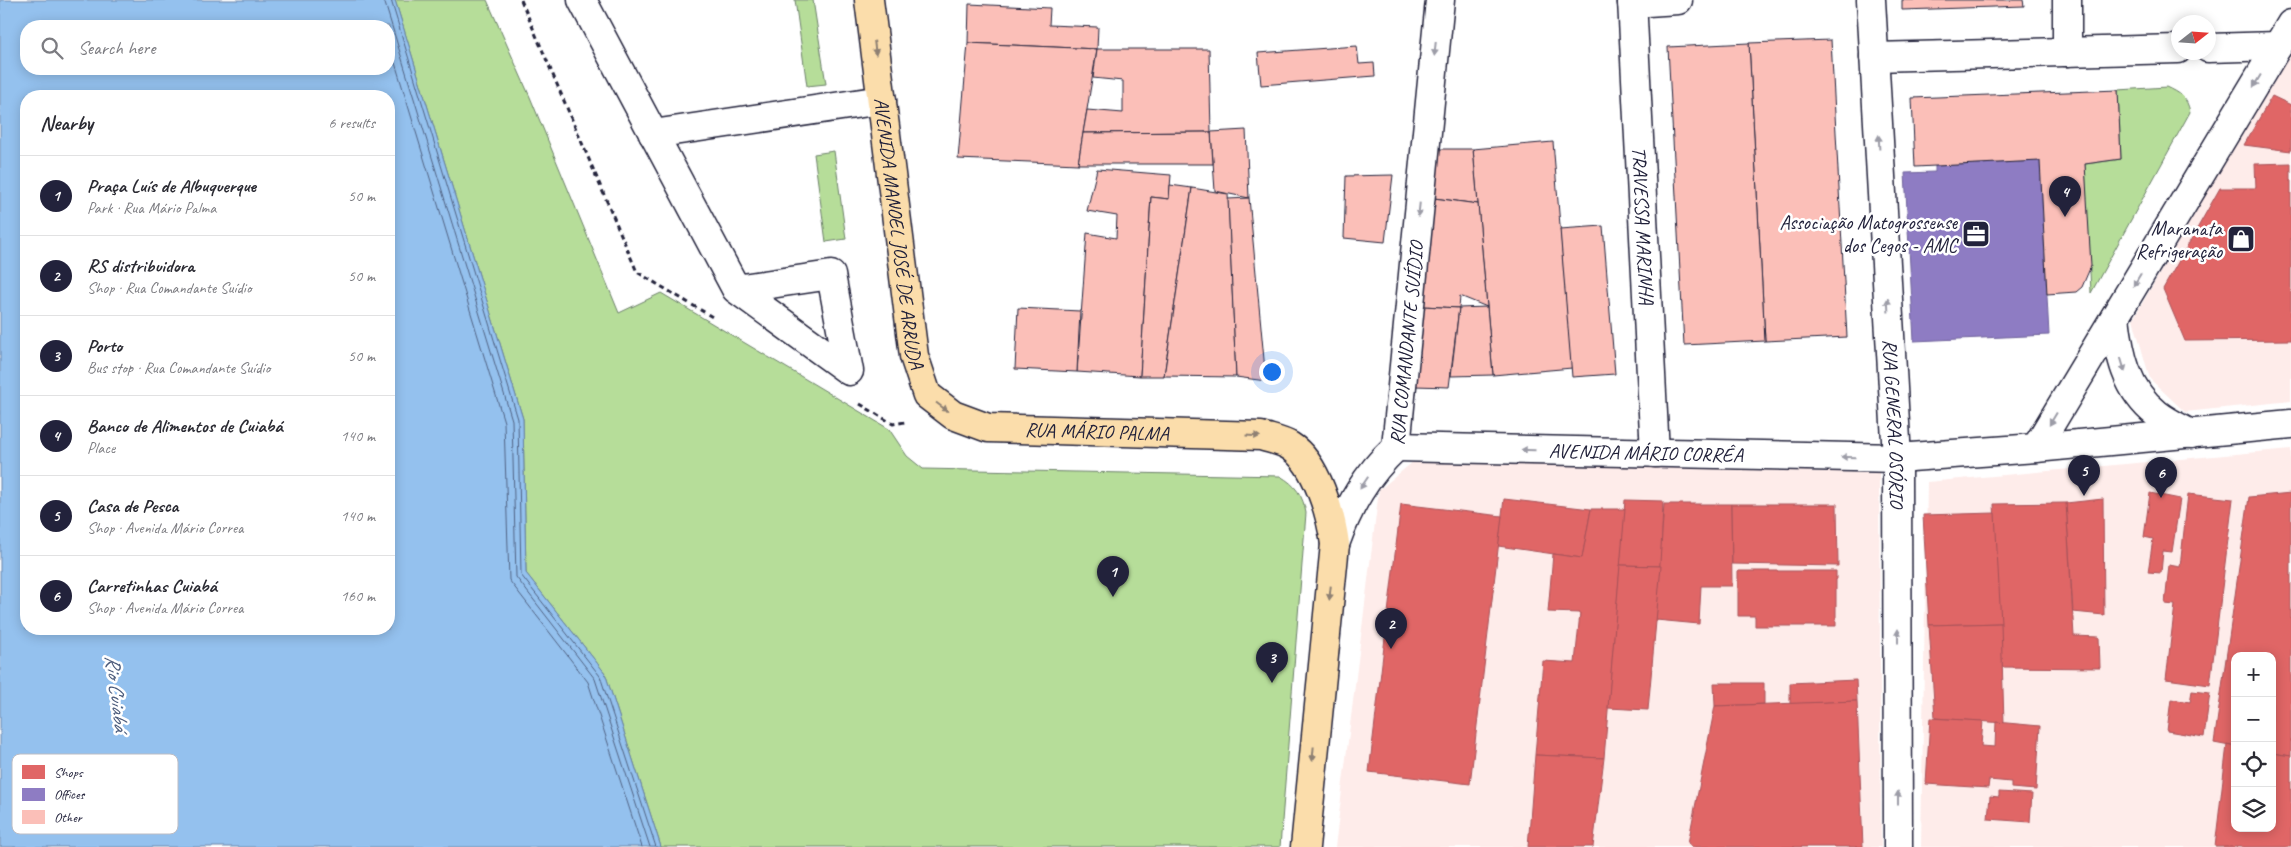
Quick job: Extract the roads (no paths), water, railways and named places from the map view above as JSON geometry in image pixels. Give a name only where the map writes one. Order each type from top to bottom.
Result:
[{"type":"main road","name":"AVENIDA MANOEL JOSÉ DE ARRUDA","points":[[869,0],[914,356],[927,395],[953,415],[988,428]]},
{"type":"main road","name":"RUA MÁRIO PALMA","points":[[988,428],[1260,436],[1290,446],[1299,453],[1318,484],[1331,516],[1335,544]]},
{"type":"main road","name":"RUA COMANDANTE SUÍDIO","points":[[1305,847],[1335,544]]},
{"type":"street","points":[[582,0],[736,289]]},
{"type":"street","name":"RUA COMANDANTE SUÍDIO","points":[[1335,544],[1346,513],[1365,481],[1396,447],[1440,0]]},
{"type":"street","points":[[1632,1],[1678,0]]},
{"type":"street","name":"RUA GENERAL OSÓRIO","points":[[1871,0],[1897,458],[1898,847]]},
{"type":"street","points":[[2067,0],[2067,52]]},
{"type":"street","name":"TRAVESSA MARINHA","points":[[1632,1],[1655,453]]},
{"type":"street","points":[[2216,47],[2284,35]]},
{"type":"street","points":[[2036,448],[2284,35]]},
{"type":"street","points":[[1874,57],[2171,49]]},
{"type":"street","points":[[653,134],[882,100]]},
{"type":"street","points":[[2115,317],[2119,351],[2127,376],[2142,401],[2158,415],[2191,434]]},
{"type":"street","name":"AVENIDA MÁRIO CORRÊA","points":[[1396,447],[1897,458],[2036,448],[2291,424]]},
{"type":"water","name":"Rio Cuiabá","points":[[0,0],[395,0],[523,419],[526,573],[605,673],[661,847],[0,847]]},
{"type":"place","name":"Banco de Alimentos de Cuiabá","points":[[2065,217]]},
{"type":"place","name":"Associação Matogrossense dos Cegos - AMC","points":[[1976,234]]},
{"type":"place","name":"Maranata Refrigeração","points":[[2241,239]]},
{"type":"place","name":"Casa de Pesca","points":[[2084,496]]},
{"type":"place","name":"Carretinhas Cuiabá","points":[[2161,498]]},
{"type":"place","name":"Praça Luís de Albuquerque","points":[[1113,597]]},
{"type":"place","name":"RS distribuidora","points":[[1391,649]]},
{"type":"place","name":"Porto","points":[[1272,683]]}]
